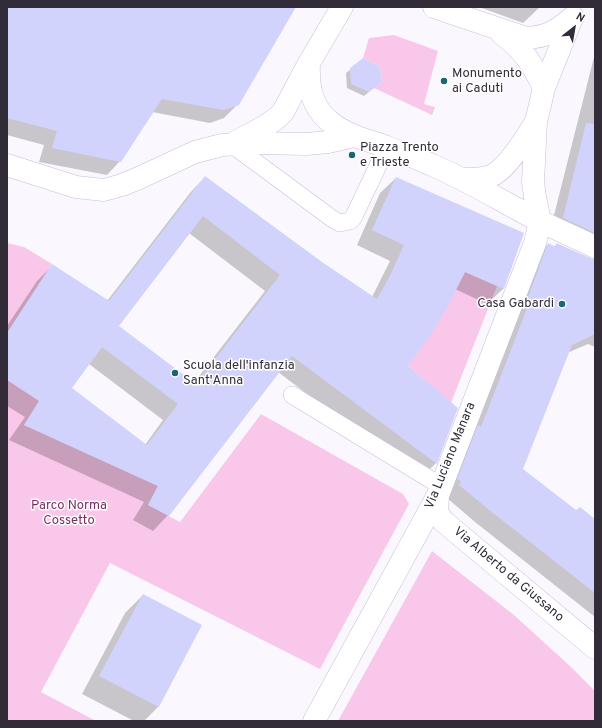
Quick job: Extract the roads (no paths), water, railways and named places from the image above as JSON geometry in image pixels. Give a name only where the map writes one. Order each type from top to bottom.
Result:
[{"type":"street","points":[[231,144],[278,118],[289,103],[309,63],[342,7]]},
{"type":"street","points":[[434,7],[495,29],[526,38],[540,37],[554,32],[577,12]]},
{"type":"street","points":[[540,221],[533,182],[536,122],[544,88],[577,12]]},
{"type":"street","points":[[495,29],[522,50],[529,59],[544,88]]},
{"type":"street","points":[[309,63],[308,79],[311,95],[318,109],[328,121],[354,136],[387,147],[463,179],[540,221],[595,247]]},
{"type":"street","points":[[463,179],[480,179],[492,176],[518,149],[536,122]]},
{"type":"street","points":[[10,171],[76,187],[104,190],[114,188],[139,178],[195,152],[231,144],[306,144],[328,142],[354,136]]},
{"type":"street","name":"Via Luciano Manara","points":[[314,721],[439,490],[535,243],[540,221]]},
{"type":"street","name":"Via Alberto da Giussano","points":[[439,490],[437,512],[443,521],[595,648]]},
{"type":"lane","points":[[231,144],[340,223],[350,221],[353,218],[387,147]]},
{"type":"lane","points":[[292,395],[439,490]]},
{"type":"place","name":"Monumento ai Caduti","points":[[444,81]]},
{"type":"place","name":"Piazza Trento e Trieste","points":[[352,155]]},
{"type":"place","name":"Casa Gabardi","points":[[562,304]]},
{"type":"place","name":"Scuola dell'infanzia Sant'Anna","points":[[175,373]]},
{"type":"park label","name":"Parco Norma Cossetto","points":[[69,514]]}]
